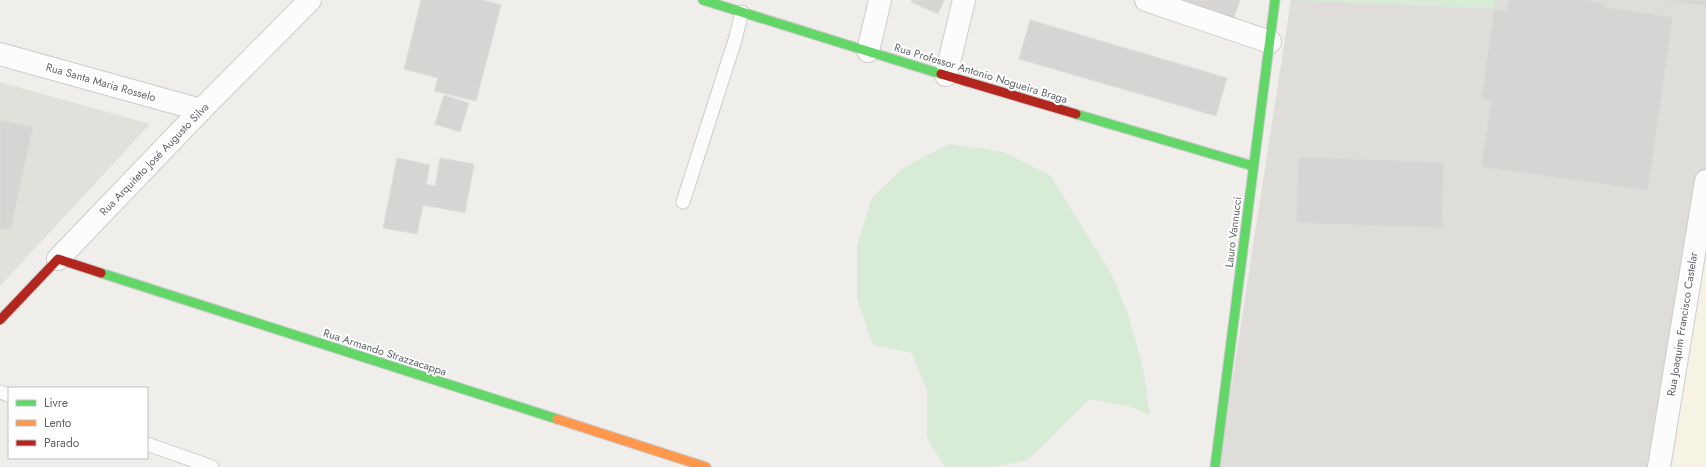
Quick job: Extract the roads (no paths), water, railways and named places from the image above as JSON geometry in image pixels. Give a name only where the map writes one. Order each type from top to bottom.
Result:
[{"type":"street","name":"Rua Arquiteto José Augusto Silva","points":[[0,320],[201,110],[310,0]]},
{"type":"street","name":"Rua Professor Antonio Nogueira Braga","points":[[703,0],[946,75],[1253,166]]},
{"type":"street","points":[[868,51],[880,0]]},
{"type":"street","points":[[946,75],[964,0]]},
{"type":"street","points":[[1146,0],[1270,42]]},
{"type":"street","name":"Lauro Vannucci","points":[[1215,467],[1223,417],[1253,166],[1275,0]]},
{"type":"street","name":"Rua Santa Maria Rosselo","points":[[0,54],[201,110]]},
{"type":"street","name":"Rua Joaquim Francisco Castelar","points":[[1659,467],[1705,187]]},
{"type":"street","name":"Rua Armando Strazzacappa","points":[[58,259],[706,467]]},
{"type":"lane","points":[[683,202],[735,40],[742,12]]},
{"type":"lane","points":[[148,444],[212,467]]}]
